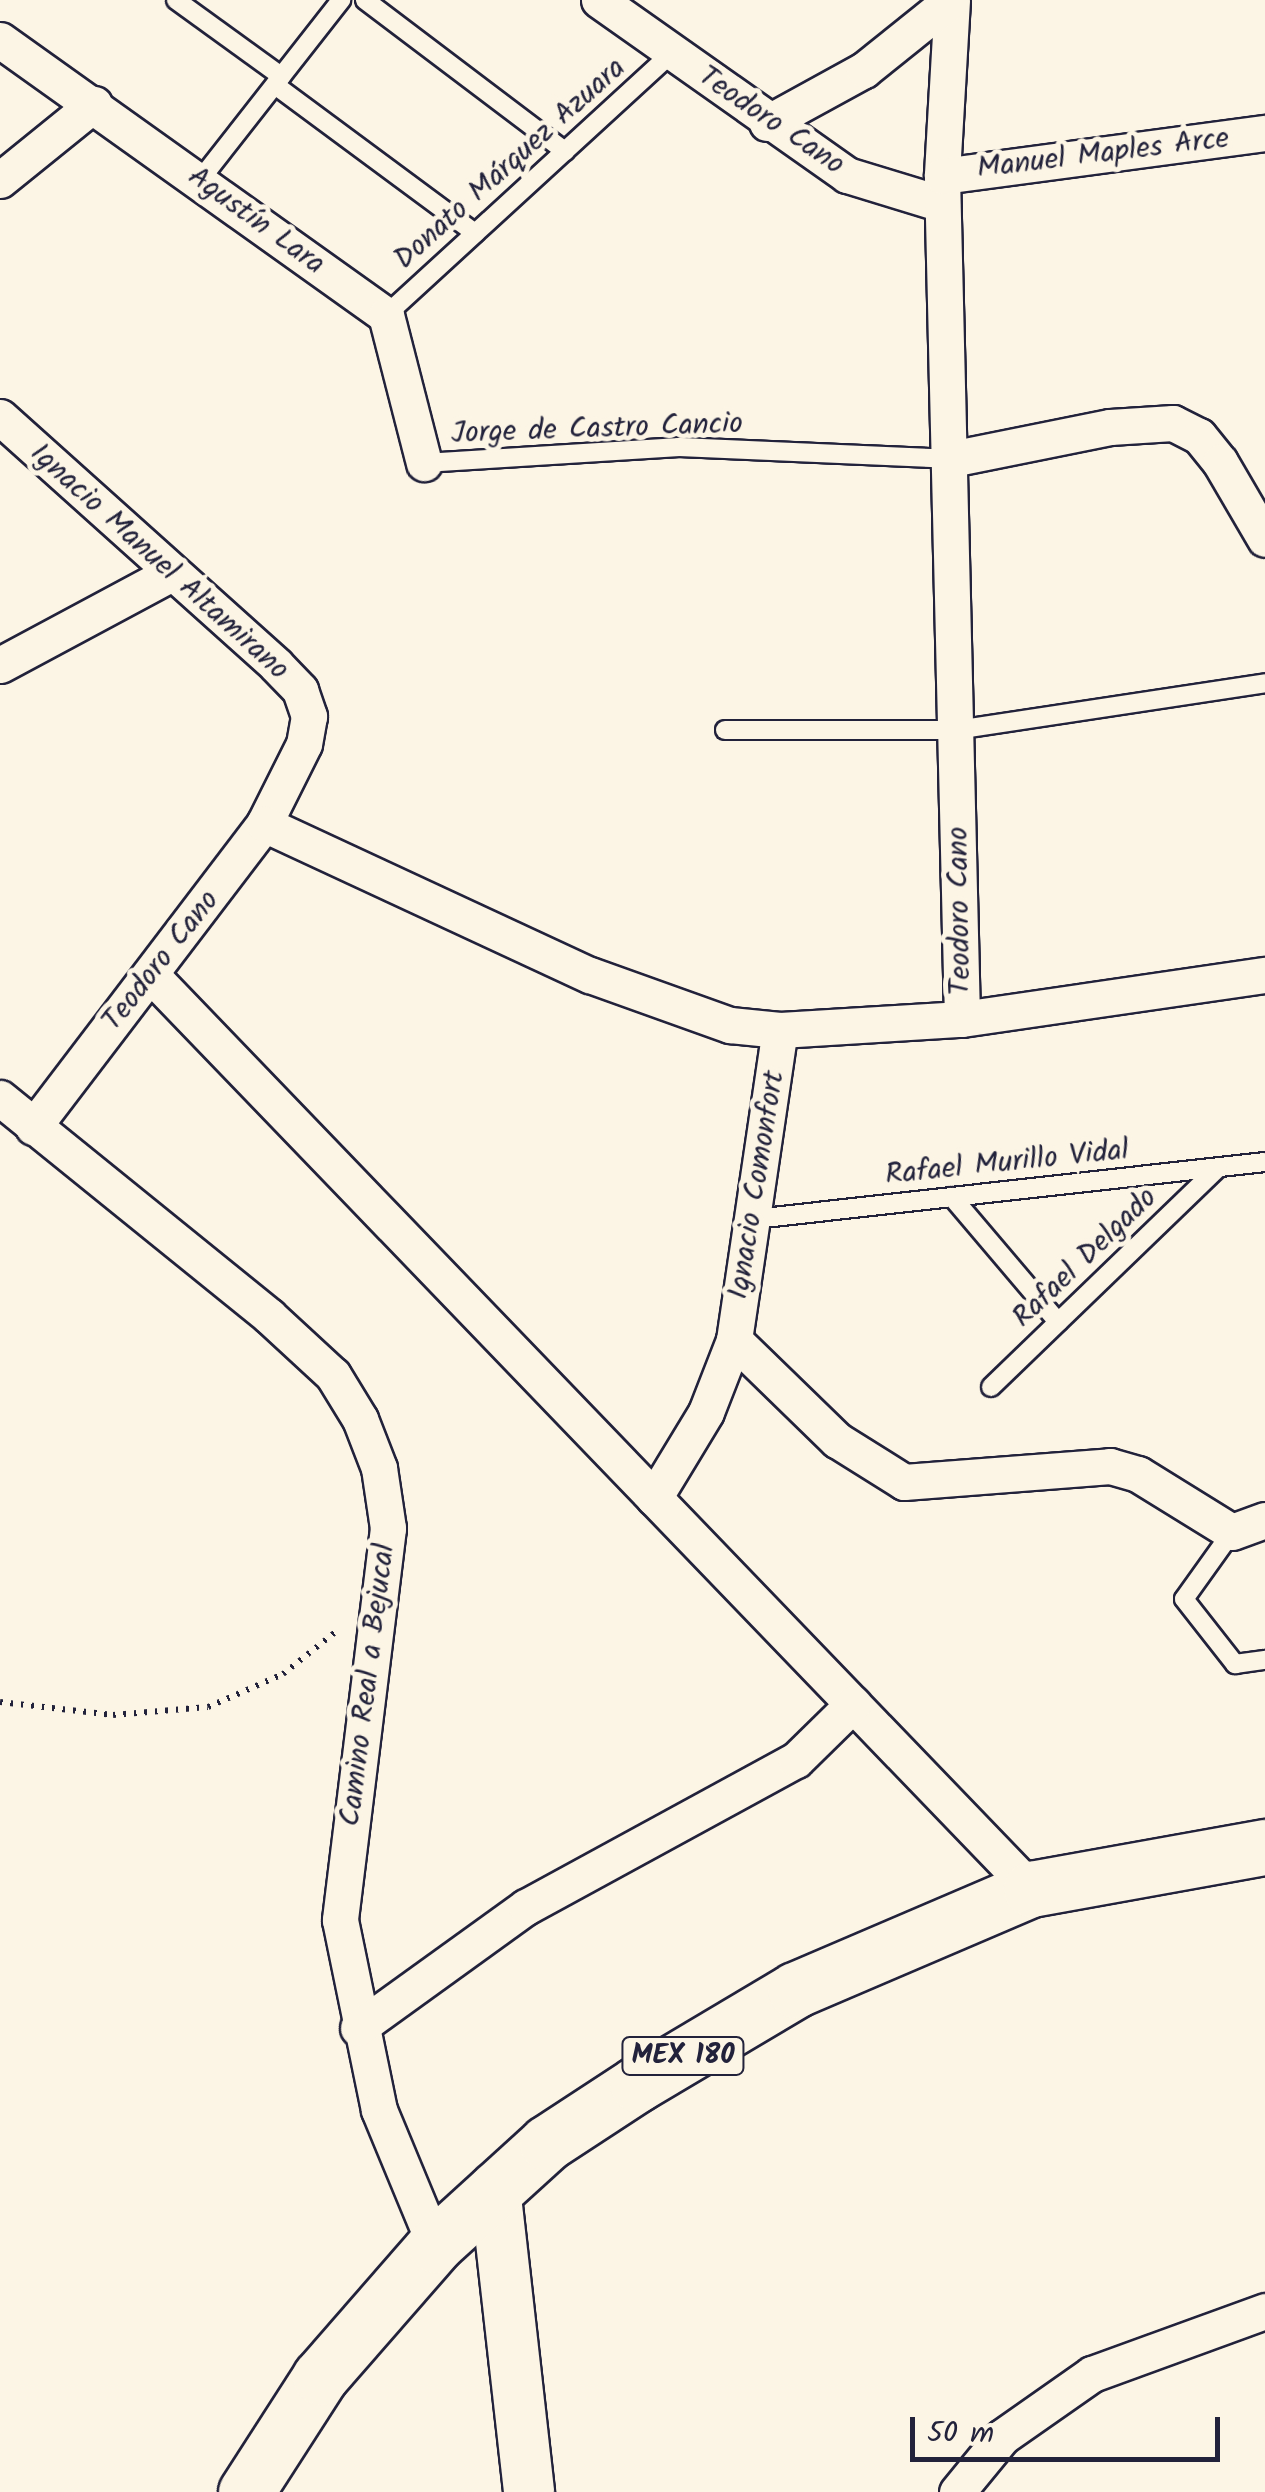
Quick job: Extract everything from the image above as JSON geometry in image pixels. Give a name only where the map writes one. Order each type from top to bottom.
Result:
[{"type":"main road","name":"MEX 180","points":[[246,2492],[320,2377],[435,2244],[562,2133],[794,1990],[1031,1889],[1265,1848]]},
{"type":"main road","points":[[496,2188],[529,2492]]},
{"type":"street","name":"Teodoro Cano","points":[[32,1128],[264,824],[590,975],[714,1020],[780,1030],[962,1019],[942,190],[847,174],[767,123],[599,0]]},
{"type":"street","points":[[767,123],[864,70],[952,0]]},
{"type":"street","points":[[942,190],[952,0]]},
{"type":"street","name":"Agustín Lara","points":[[0,40],[386,315]]},
{"type":"street","points":[[0,180],[94,104]]},
{"type":"street","name":"Manuel Maples Arce","points":[[942,190],[1265,133]]},
{"type":"street","points":[[386,315],[424,463]]},
{"type":"street","name":"Ignacio Manuel Altamirano","points":[[0,417],[168,574],[300,690],[309,716],[304,744],[264,824]]},
{"type":"street","points":[[950,459],[1110,426],[1174,423],[1199,436],[1220,462],[1265,539]]},
{"type":"street","points":[[0,664],[168,574]]},
{"type":"street","points":[[151,975],[1031,1889]]},
{"type":"street","points":[[962,1019],[1265,975]]},
{"type":"street","name":"Ignacio Comonfort","points":[[654,1498],[706,1412],[734,1340],[755,1219],[780,1030]]},
{"type":"street","name":"Camino Real a Bejucal","points":[[0,1098],[333,1376],[379,1468],[388,1528],[383,1606],[340,1920],[358,2028],[379,2110],[435,2244]]},
{"type":"street","name":"Ignacio Comonfort","points":[[734,1340],[837,1440],[893,1478],[920,1484],[1110,1466],[1138,1474],[1232,1532]]},
{"type":"street","points":[[1232,1532],[1265,1520]]},
{"type":"street","points":[[358,2028],[526,1906],[796,1760],[853,1704]]},
{"type":"street","points":[[956,2492],[1002,2438],[1092,2374],[1265,2311]]},
{"type":"lane","points":[[176,0],[476,233]]},
{"type":"lane","points":[[200,180],[342,0]]},
{"type":"lane","points":[[365,0],[565,152]]},
{"type":"lane","name":"Donato Márquez Azuara","points":[[386,315],[671,54]]},
{"type":"lane","name":"Jorge de Castro Cancio","points":[[424,463],[679,447],[950,459]]},
{"type":"lane","points":[[725,730],[956,730],[1265,683]]},
{"type":"lane","name":"Rafael Murillo Vidal","points":[[755,1219],[1265,1162]]},
{"type":"lane","name":"Rafael Delgado","points":[[991,1387],[1218,1168]]},
{"type":"lane","points":[[952,1197],[1058,1322]]},
{"type":"lane","points":[[1232,1532],[1184,1600],[1235,1664],[1265,1660]]},
{"type":"path","points":[[0,1702],[114,1715],[208,1707],[284,1674],[326,1636],[383,1606]]}]
